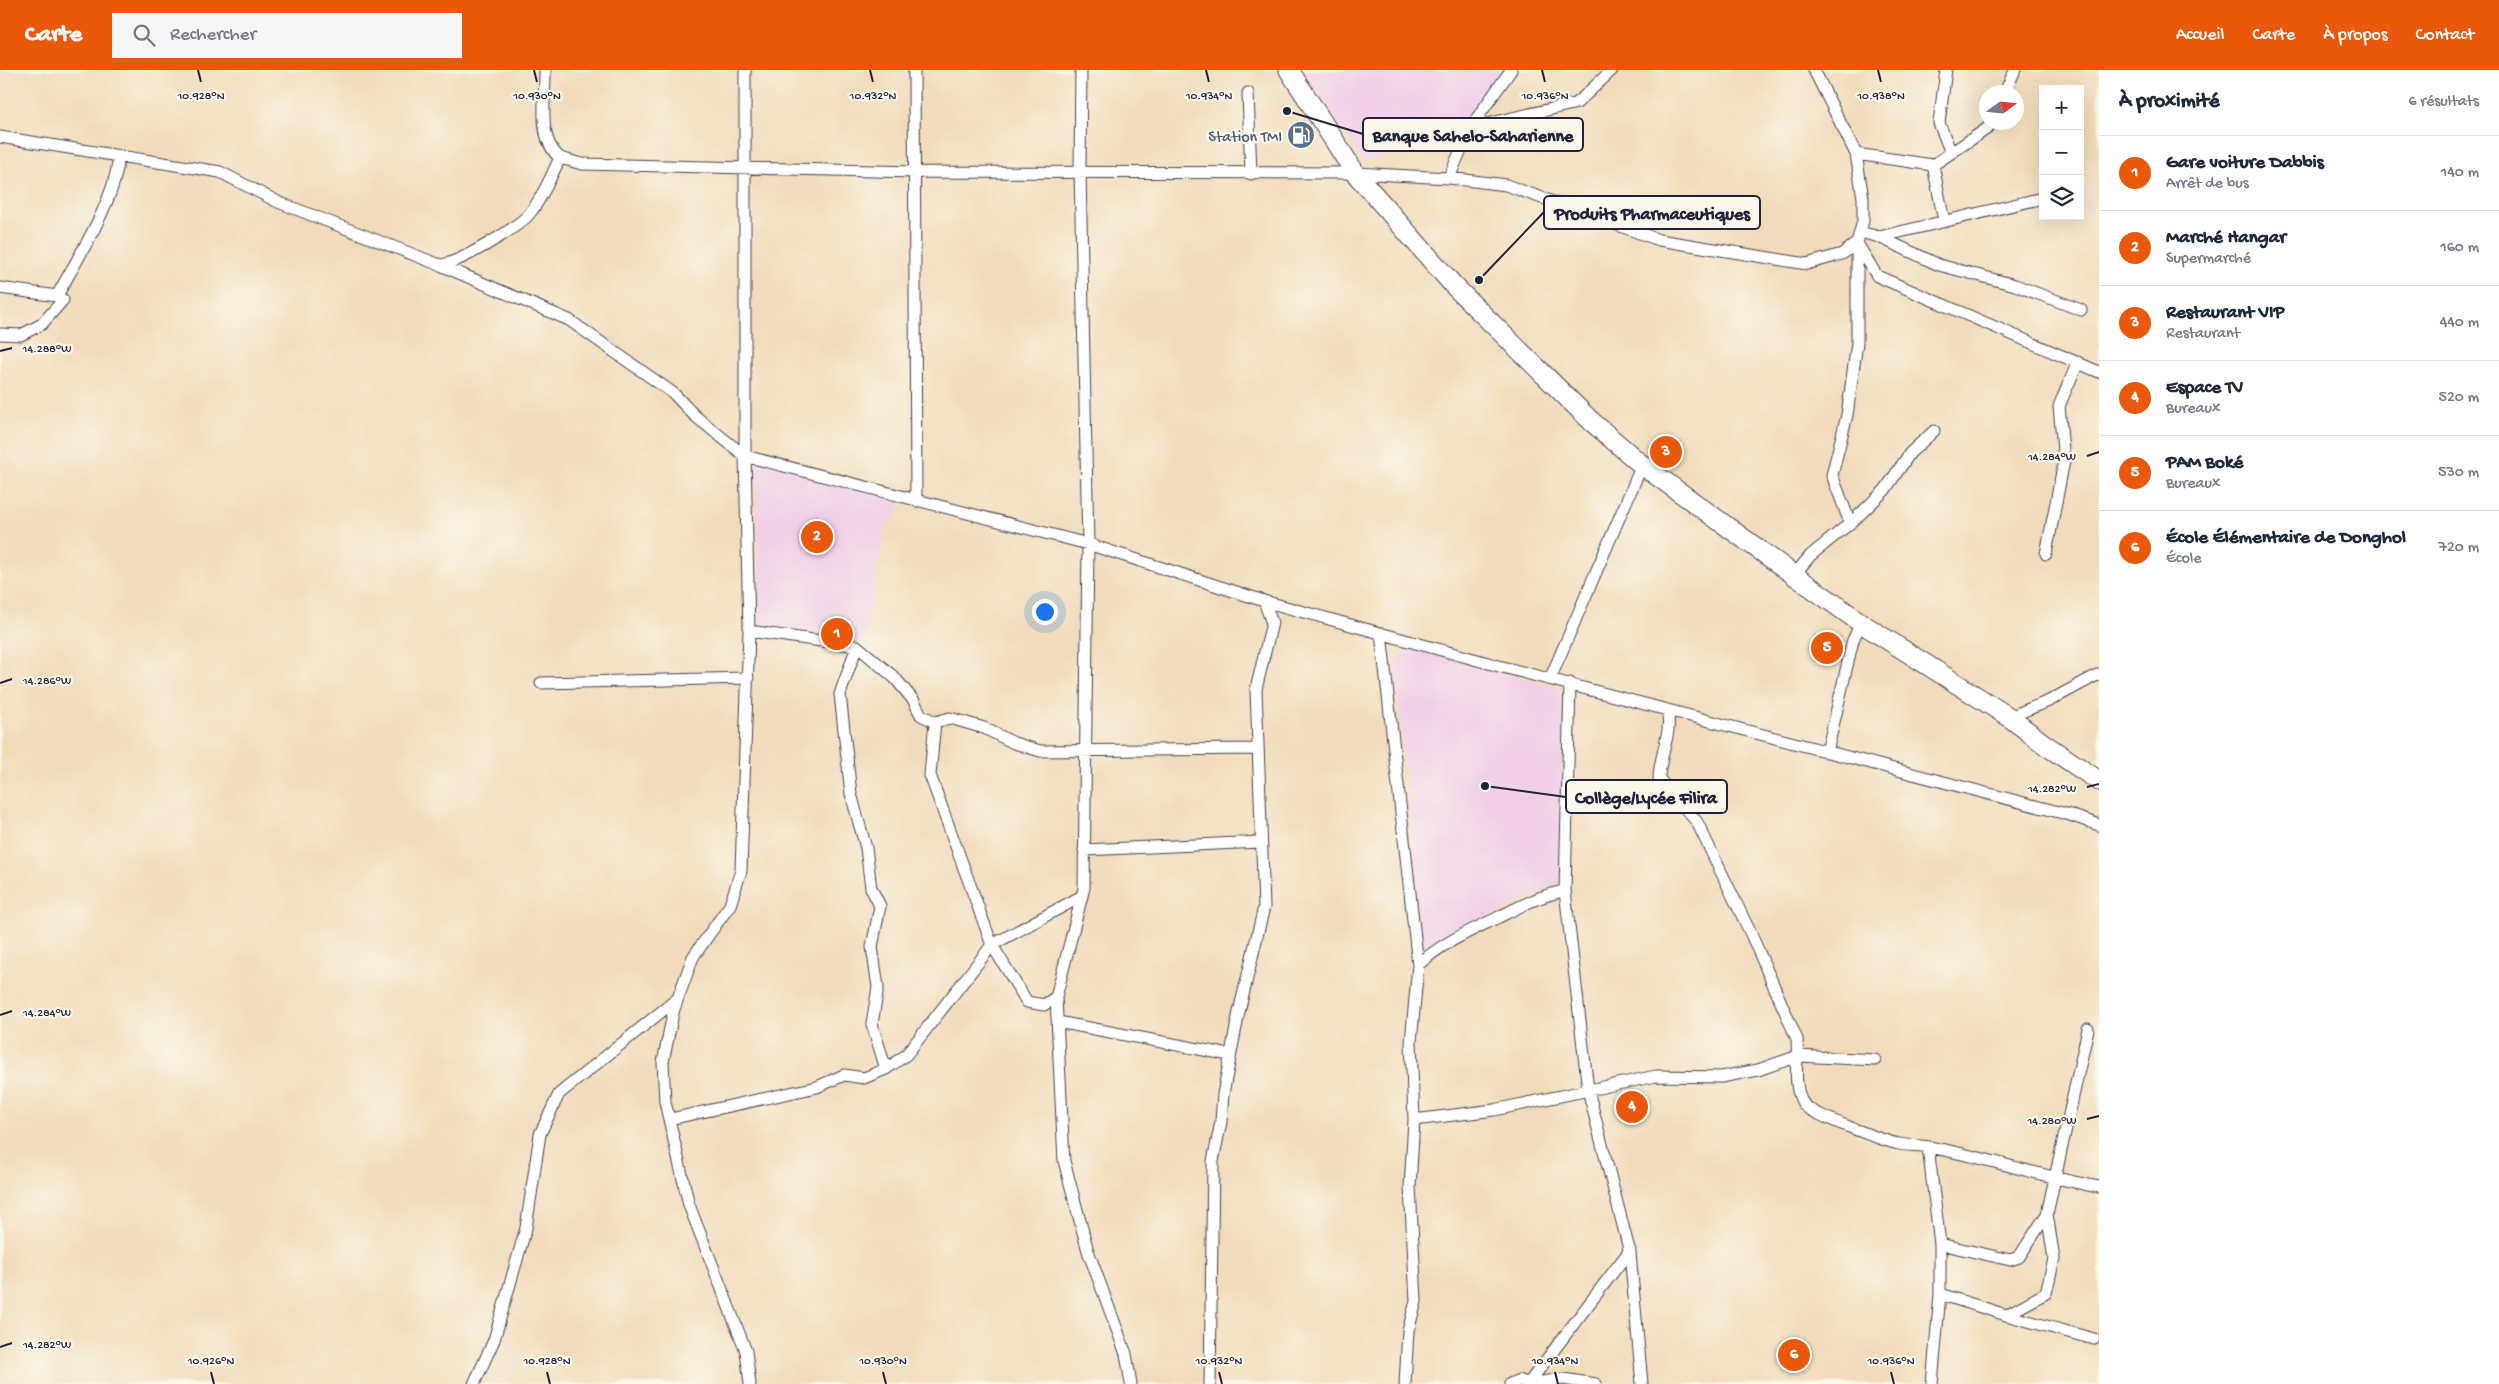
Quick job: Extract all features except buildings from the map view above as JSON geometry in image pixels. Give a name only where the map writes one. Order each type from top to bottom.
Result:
[{"type":"highway","points":[[1289,70],[1355,172],[1455,288],[1584,415],[1642,465],[1794,575],[1862,623],[2009,718],[2099,781]]},
{"type":"street","points":[[545,70],[544,121],[547,140],[554,153],[560,158],[582,164],[916,172],[1080,171],[1251,174],[1355,172],[1449,178],[1506,185],[1659,240],[1807,264],[1842,254],[1858,238],[1879,237],[2039,199]]},
{"type":"street","points":[[745,70],[745,456],[749,631],[742,872],[730,905],[693,957],[678,998],[663,1062],[666,1102],[689,1205],[746,1351],[750,1384]]},
{"type":"street","points":[[914,70],[916,172],[916,501]]},
{"type":"street","points":[[1082,70],[1080,171],[1088,544],[1084,850],[1082,896],[1056,997],[1064,1161],[1088,1251],[1126,1354],[1131,1384]]},
{"type":"street","points":[[1449,178],[1470,128],[1511,70]]},
{"type":"street","points":[[1470,128],[1577,102],[1612,70]]},
{"type":"street","points":[[1814,70],[1856,154],[1863,198],[1863,221],[1858,238],[1857,343],[1847,416],[1832,476],[1850,523]]},
{"type":"street","points":[[1946,70],[1939,123],[1951,153]]},
{"type":"street","points":[[2008,85],[2015,70]]},
{"type":"street","points":[[1248,94],[1251,174]]},
{"type":"street","points":[[1856,154],[1933,165],[1985,130]]},
{"type":"street","points":[[0,136],[220,172],[278,202],[440,265],[569,320],[673,393],[695,416],[745,456],[1088,544],[1264,601],[1667,711],[2070,815],[2099,826]]},
{"type":"street","points":[[57,296],[110,195],[119,169],[118,156]]},
{"type":"street","points":[[440,265],[473,252],[529,213],[560,158]]},
{"type":"street","points":[[1933,165],[1944,221]]},
{"type":"street","points":[[1879,237],[1940,265],[2015,285],[2082,310]]},
{"type":"street","points":[[1858,238],[1877,276],[2099,372]]},
{"type":"street","points":[[0,288],[57,296],[63,300],[42,324],[21,336],[0,334]]},
{"type":"street","points":[[2046,554],[2064,461],[2059,406],[2078,362]]},
{"type":"street","points":[[1794,575],[1811,555],[1850,523],[1885,490],[1910,453],[1934,431]]},
{"type":"street","points":[[1550,679],[1642,465]]},
{"type":"street","points":[[1210,1384],[1213,1161],[1230,1055],[1264,907],[1256,689],[1272,623],[1264,601]]},
{"type":"street","points":[[1827,752],[1853,640],[1862,623]]},
{"type":"street","points":[[749,631],[857,646],[895,678],[914,701],[921,715],[935,722],[950,718],[984,728],[1014,743],[1040,751],[1258,749]]},
{"type":"street","points":[[1381,633],[1418,965],[1411,1042],[1414,1120],[1410,1186],[1416,1301],[1408,1331],[1405,1384]]},
{"type":"street","points":[[857,646],[840,694],[851,794],[866,848],[871,888],[880,906],[872,947],[878,987],[872,1024],[886,1069]]},
{"type":"street","points":[[2009,718],[2048,701],[2099,674]]},
{"type":"street","points":[[542,683],[748,678]]},
{"type":"street","points":[[1570,683],[1565,891],[1588,1090],[1630,1250],[1642,1384]]},
{"type":"street","points":[[1667,711],[1670,720],[1659,767],[1659,779],[1697,822],[1751,934],[1796,1039],[1798,1056],[1796,1089],[1806,1107],[1863,1132],[1899,1144],[1928,1147],[2055,1179],[2099,1187]]},
{"type":"street","points":[[935,722],[930,775],[992,945],[1027,1002],[1044,1005],[1056,997]]},
{"type":"street","points":[[1084,850],[1261,842]]},
{"type":"street","points":[[1418,965],[1430,954],[1465,932],[1545,895],[1565,891]]},
{"type":"street","points":[[670,1119],[817,1086],[844,1075],[864,1078],[886,1069],[906,1055],[992,945],[1082,896]]},
{"type":"street","points":[[474,1384],[494,1340],[526,1228],[540,1134],[559,1094],[678,998]]},
{"type":"street","points":[[1058,1022],[1230,1055]]},
{"type":"street","points":[[1940,1244],[2010,1260],[2019,1257],[2047,1214],[2088,1029]]},
{"type":"street","points":[[1414,1120],[1494,1110],[1656,1076],[1721,1077],[1758,1070],[1798,1056],[1876,1060]]},
{"type":"street","points":[[1928,1147],[1940,1244],[1940,1294],[1932,1384]]},
{"type":"street","points":[[2006,1316],[2046,1293],[2054,1259],[2047,1214]]},
{"type":"street","points":[[1529,1384],[1630,1250]]},
{"type":"street","points":[[1940,1294],[2006,1316],[2094,1339]]},
{"type":"street","points":[[1510,1384],[1519,1380],[1529,1384],[1563,1379],[1596,1384]]},
{"type":"shaded area","points":[[1305,70],[1506,70],[1449,146],[1362,161]]},
{"type":"shaded area","points":[[755,458],[901,499],[897,513],[885,528],[862,643],[760,633]]},
{"type":"shaded area","points":[[1411,647],[1563,689],[1563,882],[1428,947],[1421,942],[1395,661]]},
{"type":"place","name":"Banque Sahelo-Saharienne","points":[[1287,111]]},
{"type":"place","name":"Station TMI","points":[[1301,135]]},
{"type":"place","name":"Produits Pharmaceutiques","points":[[1479,280]]},
{"type":"place","name":"Restaurant VIP","points":[[1666,452]]},
{"type":"place","name":"Marché Hangar","points":[[817,537]]},
{"type":"place","name":"Gare voiture Dabbis","points":[[837,634]]},
{"type":"place","name":"PAM Boké","points":[[1827,648]]},
{"type":"place","name":"Collège/Lycée Filira","points":[[1485,786]]},
{"type":"place","name":"Espace TV","points":[[1632,1107]]},
{"type":"place","name":"École Élémentaire de Donghol","points":[[1794,1355]]}]
